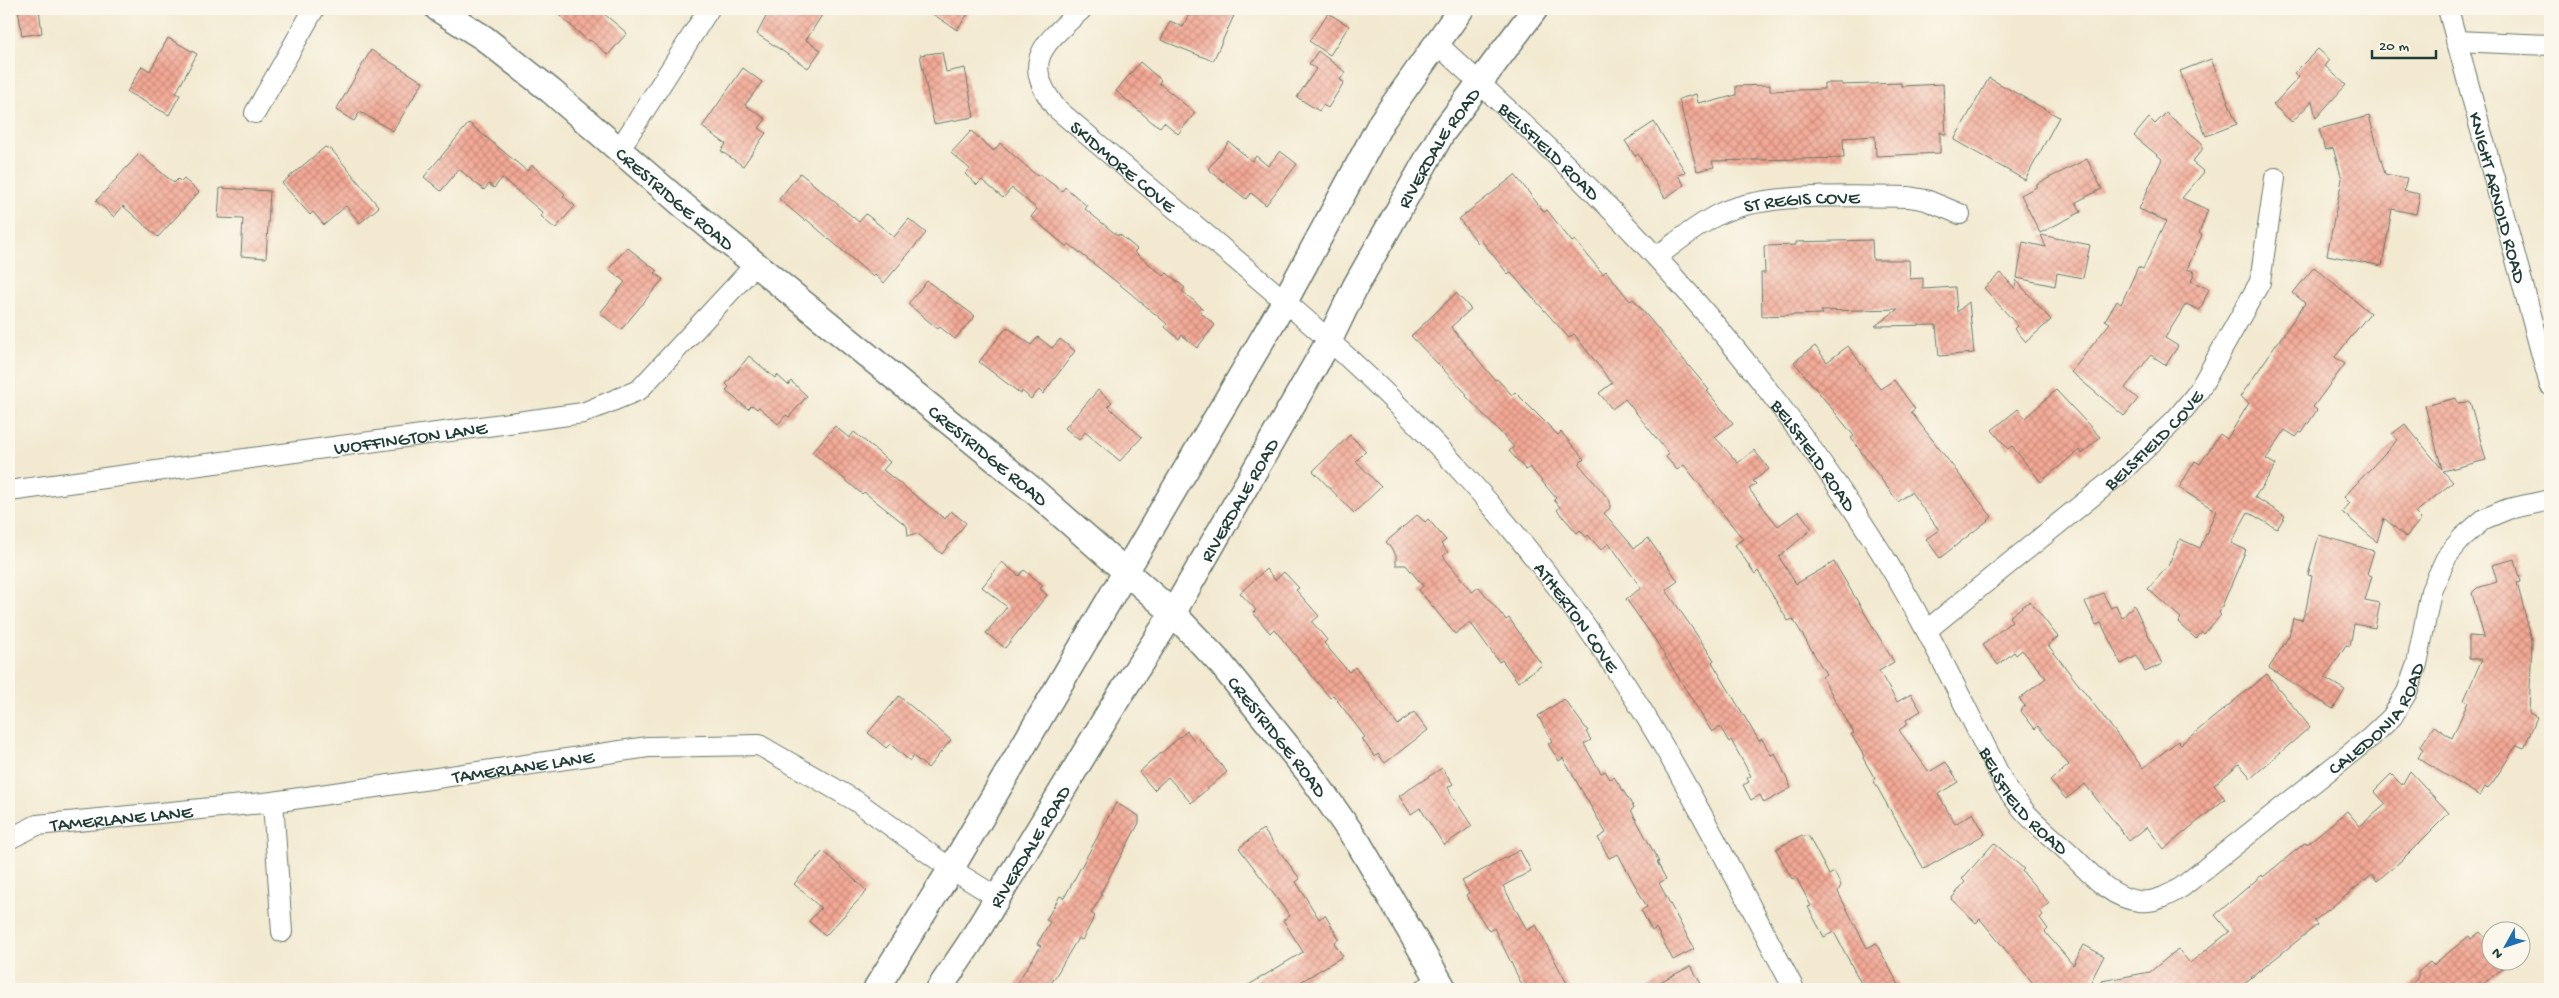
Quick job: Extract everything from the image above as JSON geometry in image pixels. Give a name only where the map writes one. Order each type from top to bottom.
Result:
[{"type":"street","points":[[255,113],[314,9]]},
{"type":"street","name":"CRESTRIDGE ROAD","points":[[438,9],[492,44],[551,91],[755,265],[1034,491],[1173,613],[1227,671],[1309,773],[1359,844],[1435,987]]},
{"type":"street","points":[[619,150],[710,9]]},
{"type":"street","name":"SKIDMORE COVE","points":[[1082,9],[1052,37],[1037,62],[1038,77],[1044,92],[1056,108],[1285,301]]},
{"type":"street","points":[[879,988],[1285,301],[1382,121],[1461,9]]},
{"type":"street","name":"RIVERDALE ROAD","points":[[939,989],[998,898],[1118,698],[1173,613],[1329,341],[1355,287],[1442,133],[1478,82],[1535,9]]},
{"type":"street","name":"KNIGHT ARNOLD ROAD","points":[[2448,9],[2550,385]]},
{"type":"street","points":[[2456,40],[2550,45]]},
{"type":"street","name":"BELSFIELD ROAD","points":[[1436,42],[1550,148],[1656,257],[1749,366],[1805,438],[1873,540],[1927,630],[2004,784],[2018,807],[2107,888],[2118,895],[2139,901]]},
{"type":"street","name":"BELSFIELD COVE","points":[[1927,630],[2117,476],[2176,419],[2198,392],[2260,282],[2275,178]]},
{"type":"street","name":"ST REGIS COVE","points":[[1656,257],[1720,214],[1757,202],[1798,199],[1909,197],[1926,200],[1960,214]]},
{"type":"street","name":"WOFFINGTON LANE","points":[[9,491],[582,414],[639,390],[755,265]]},
{"type":"street","name":"ATHERTON COVE","points":[[1285,301],[1377,384],[1468,478],[1531,554],[1590,634],[1635,700],[1670,758],[1794,989]]},
{"type":"street","name":"CALEDONIA ROAD","points":[[2139,901],[2158,900],[2182,888],[2347,757],[2392,717],[2407,692],[2417,664],[2430,591],[2447,556],[2463,537],[2484,519],[2508,509],[2550,500]]},
{"type":"street","name":"TAMERLANE LANE","points":[[9,839],[37,825],[273,802],[648,747],[759,745],[856,801],[951,869],[998,898]]},
{"type":"street","points":[[273,802],[282,932]]},
{"type":"building","points":[[18,9],[39,9],[42,33],[22,36]]},
{"type":"building","points":[[552,9],[598,9],[627,33],[608,55],[592,41],[587,40]]},
{"type":"building","points":[[770,9],[826,9],[806,40],[821,50],[808,68],[757,34]]},
{"type":"building","points":[[925,9],[971,9],[957,30]]},
{"type":"building","points":[[1191,9],[1237,9],[1213,61],[1161,40],[1170,21],[1183,27]]},
{"type":"building","points":[[1328,13],[1349,26],[1330,55],[1309,41]]},
{"type":"building","points":[[168,38],[197,54],[176,93],[180,95],[169,115],[127,92],[142,66],[150,71]]},
{"type":"building","points":[[2318,49],[2330,60],[2325,66],[2346,85],[2316,118],[2312,101],[2292,122],[2273,105],[2299,77],[2294,73]]},
{"type":"building","points":[[371,50],[423,82],[393,131],[360,112],[354,121],[336,110]]},
{"type":"building","points":[[1318,51],[1345,72],[1340,80],[1344,82],[1328,108],[1323,105],[1319,111],[1297,97],[1316,69],[1309,64]]},
{"type":"building","points":[[942,52],[946,72],[965,68],[974,117],[934,124],[920,55]]},
{"type":"building","points":[[2211,59],[2237,124],[2206,136],[2180,71]]},
{"type":"building","points":[[1140,62],[1161,80],[1159,83],[1195,113],[1178,134],[1164,122],[1160,127],[1152,122],[1116,91]]},
{"type":"building","points":[[743,68],[762,82],[745,105],[766,119],[759,128],[766,133],[743,166],[721,151],[726,144],[702,127]]},
{"type":"building","points":[[1989,78],[2059,117],[2025,180],[1954,140]]},
{"type":"building","points":[[1824,83],[1842,83],[1842,85],[1901,83],[1901,86],[1943,84],[1946,135],[1940,132],[1940,153],[1876,156],[1875,136],[1843,138],[1844,158],[1712,161],[1714,167],[1697,171],[1679,99],[1696,94],[1698,103],[1707,101],[1707,103],[1736,95],[1736,86],[1770,85],[1770,91],[1824,89]]},
{"type":"building","points":[[2166,113],[2202,143],[2202,150],[2192,162],[2204,172],[2182,198],[2208,210],[2199,233],[2202,235],[2187,269],[2195,272],[2191,281],[2209,289],[2200,310],[2186,304],[2165,338],[2178,346],[2166,365],[2151,355],[2125,388],[2138,399],[2124,416],[2071,372],[2110,323],[2105,320],[2117,301],[2121,304],[2138,267],[2143,269],[2166,221],[2139,209],[2162,159],[2134,136],[2149,118],[2155,124]]},
{"type":"building","points":[[2369,116],[2385,174],[2407,178],[2404,191],[2420,194],[2416,214],[2392,209],[2382,266],[2327,255],[2342,179],[2333,148],[2325,150],[2319,129]]},
{"type":"building","points":[[1654,122],[1686,173],[1678,175],[1684,185],[1665,198],[1638,154],[1635,156],[1625,141]]},
{"type":"building","points":[[469,123],[527,171],[532,165],[565,194],[563,196],[575,206],[555,229],[541,216],[543,213],[502,178],[494,188],[489,184],[484,190],[459,169],[441,191],[424,177]]},
{"type":"building","points":[[971,131],[994,151],[1000,143],[1037,176],[1039,174],[1062,191],[1065,187],[1087,206],[1085,209],[1137,249],[1134,252],[1164,276],[1167,273],[1185,288],[1182,291],[1203,309],[1200,312],[1215,325],[1197,348],[1182,335],[1179,339],[1165,327],[1167,324],[1129,292],[1069,244],[1067,247],[1031,217],[1037,209],[1012,188],[1003,198],[982,180],[977,185],[965,174],[970,169],[951,153]]},
{"type":"building","points":[[1229,142],[1252,161],[1256,156],[1268,166],[1280,151],[1297,164],[1266,205],[1251,193],[1246,199],[1208,169]]},
{"type":"building","points":[[325,147],[332,150],[379,207],[360,223],[346,206],[324,225],[313,212],[310,215],[282,183]]},
{"type":"building","points":[[139,154],[174,183],[178,179],[181,182],[184,179],[199,192],[158,237],[123,206],[114,217],[96,201]]},
{"type":"building","points":[[2087,159],[2102,189],[2076,202],[2081,212],[2040,233],[2021,195],[2038,186],[2035,185]]},
{"type":"building","points":[[800,173],[859,222],[866,214],[894,237],[909,219],[926,233],[884,283],[875,275],[873,277],[806,219],[805,221],[779,199]]},
{"type":"building","points":[[1515,175],[1544,212],[1547,210],[1572,242],[1575,240],[1603,274],[1606,271],[1630,301],[1633,299],[1709,390],[1707,391],[1733,423],[1715,437],[1738,463],[1754,450],[1769,469],[1753,481],[1756,484],[1749,489],[1778,526],[1799,511],[1812,529],[1779,557],[1796,584],[1834,562],[1894,662],[1879,671],[1897,702],[1911,694],[1921,711],[1906,720],[1908,724],[1899,730],[1929,772],[1946,762],[1958,782],[1938,794],[1955,824],[1973,813],[1985,834],[1924,869],[1873,780],[1875,779],[1863,758],[1864,756],[1851,734],[1854,733],[1822,677],[1826,674],[1793,619],[1788,621],[1758,571],[1755,574],[1735,545],[1743,539],[1684,465],[1677,470],[1666,457],[1669,454],[1625,399],[1612,409],[1599,393],[1612,383],[1574,334],[1569,338],[1510,272],[1508,274],[1481,240],[1478,243],[1459,219]]},
{"type":"building","points":[[220,188],[270,191],[266,258],[241,256],[243,219],[218,218]]},
{"type":"building","points":[[2041,235],[2090,245],[2083,278],[2057,273],[2055,286],[2017,278],[2023,242],[2046,247]]},
{"type":"building","points":[[1872,240],[1873,260],[1909,260],[1910,279],[1923,278],[1923,289],[1955,287],[1957,312],[1969,302],[1974,353],[1939,356],[1936,325],[1875,326],[1898,309],[1821,311],[1823,314],[1762,316],[1761,273],[1765,273],[1764,246],[1796,245],[1796,242]]},
{"type":"building","points":[[627,247],[657,271],[655,273],[663,279],[621,330],[600,313],[625,282],[609,269]]},
{"type":"building","points":[[2314,267],[2370,313],[2335,357],[2345,364],[2313,407],[2317,410],[2302,433],[2300,432],[2296,437],[2285,430],[2266,459],[2276,465],[2255,497],[2285,516],[2277,529],[2248,512],[2231,543],[2246,550],[2219,613],[2221,615],[2204,634],[2202,632],[2196,639],[2178,622],[2181,618],[2148,589],[2168,566],[2180,539],[2200,548],[2216,511],[2179,488],[2195,461],[2200,464],[2220,434],[2227,439],[2249,403],[2240,397],[2305,303],[2293,293]]},
{"type":"building","points":[[2001,273],[2015,289],[2016,280],[2051,320],[2026,342],[2015,329],[2018,326],[1984,288]]},
{"type":"building","points":[[927,281],[975,316],[955,339],[940,327],[938,329],[908,304]]},
{"type":"building","points":[[1456,293],[1471,309],[1451,327],[1495,380],[1497,379],[1512,395],[1515,392],[1558,435],[1561,432],[1584,459],[1579,464],[1610,501],[1610,508],[1604,513],[1634,548],[1648,538],[1678,581],[1666,590],[1714,660],[1712,662],[1759,741],[1762,739],[1771,755],[1775,753],[1791,788],[1764,803],[1760,795],[1751,800],[1743,785],[1749,782],[1747,778],[1751,776],[1731,740],[1729,742],[1720,727],[1712,732],[1654,638],[1626,599],[1641,588],[1609,543],[1601,550],[1588,535],[1586,537],[1580,530],[1577,533],[1557,510],[1560,507],[1554,500],[1556,498],[1530,467],[1526,470],[1509,451],[1514,447],[1466,396],[1467,394],[1411,336]]},
{"type":"building","points":[[1007,327],[1031,345],[1038,337],[1052,348],[1060,339],[1075,351],[1043,394],[1039,390],[1031,399],[1022,391],[1021,394],[979,362]]},
{"type":"building","points":[[1815,346],[1827,362],[1848,346],[1880,389],[1894,380],[1915,409],[1911,412],[1992,517],[1940,558],[1926,539],[1939,530],[1911,492],[1898,502],[1851,438],[1854,436],[1794,362]]},
{"type":"building","points":[[749,356],[775,378],[777,375],[788,385],[791,381],[807,396],[789,417],[786,415],[778,424],[759,407],[757,409],[752,405],[748,409],[726,391],[729,387],[726,384]]},
{"type":"building","points":[[1098,390],[1112,402],[1108,406],[1142,437],[1120,461],[1085,432],[1079,440],[1065,428]]},
{"type":"building","points":[[2056,390],[2100,437],[2082,454],[2079,450],[2041,482],[2012,446],[2008,449],[1992,430],[2018,409],[2025,418]]},
{"type":"building","points":[[2456,398],[2458,403],[2470,402],[2486,460],[2443,471],[2453,482],[2415,513],[2421,519],[2406,537],[2384,518],[2377,542],[2342,512],[2350,503],[2344,497],[2397,440],[2392,434],[2405,424],[2442,469],[2425,406]]},
{"type":"building","points":[[835,426],[849,438],[854,432],[890,462],[883,470],[945,519],[951,511],[966,523],[942,554],[917,533],[908,536],[907,526],[864,492],[862,494],[812,452]]},
{"type":"building","points":[[1350,435],[1366,451],[1356,461],[1381,487],[1354,513],[1313,471]]},
{"type":"building","points":[[1417,515],[1425,522],[1428,519],[1446,540],[1441,544],[1448,552],[1443,556],[1472,592],[1479,587],[1506,620],[1509,618],[1542,665],[1518,682],[1502,660],[1499,662],[1470,622],[1455,634],[1419,590],[1423,586],[1406,565],[1396,565],[1396,555],[1386,542]]},
{"type":"building","points":[[2319,535],[2374,551],[2367,574],[2372,576],[2365,600],[2380,603],[2375,628],[2354,624],[2350,646],[2346,645],[2325,678],[2345,690],[2333,709],[2269,668],[2289,636],[2293,618],[2302,620],[2312,576],[2308,575]]},
{"type":"building","points":[[2515,559],[2521,582],[2517,583],[2532,640],[2529,713],[2537,717],[2524,748],[2517,745],[2493,782],[2487,789],[2485,787],[2480,796],[2418,758],[2423,749],[2420,747],[2434,726],[2452,738],[2468,702],[2464,700],[2482,659],[2469,659],[2469,636],[2484,637],[2472,593],[2477,588],[2497,582],[2492,565]]},
{"type":"building","points":[[1002,562],[1019,576],[1024,570],[1043,585],[1040,589],[1047,595],[1005,648],[986,633],[1007,607],[982,587]]},
{"type":"building","points":[[1266,569],[1275,580],[1284,572],[1299,588],[1296,590],[1319,616],[1312,622],[1327,640],[1324,643],[1349,672],[1355,667],[1398,725],[1414,712],[1428,730],[1385,763],[1378,754],[1375,757],[1362,739],[1365,737],[1333,695],[1330,698],[1274,629],[1270,633],[1253,613],[1256,610],[1240,593]]},
{"type":"building","points":[[2103,593],[2111,608],[2116,605],[2122,618],[2134,605],[2162,664],[2145,672],[2137,656],[2121,664],[2101,623],[2096,625],[2085,602]]},
{"type":"building","points":[[2030,601],[2058,637],[2048,645],[2143,768],[2178,741],[2181,744],[2267,674],[2310,727],[2251,778],[2239,764],[2214,785],[2225,799],[2164,849],[2147,827],[2129,841],[2085,784],[2066,799],[2050,781],[2069,765],[2038,726],[2035,729],[2020,710],[2025,706],[2019,699],[2046,678],[2022,650],[2016,655],[2014,652],[1998,665],[1983,645],[2012,621],[2009,617]]},
{"type":"building","points":[[899,696],[951,740],[928,768],[913,756],[910,761],[890,744],[886,748],[868,733]]},
{"type":"building","points":[[1564,699],[1588,731],[1586,732],[1591,740],[1584,744],[1601,773],[1605,771],[1610,779],[1614,777],[1634,808],[1631,810],[1659,862],[1657,862],[1666,879],[1659,883],[1694,949],[1673,960],[1656,928],[1652,931],[1641,910],[1647,907],[1618,854],[1609,858],[1598,838],[1606,833],[1563,758],[1559,761],[1548,744],[1552,741],[1538,716]]},
{"type":"building","points":[[1187,731],[1194,740],[1197,737],[1227,772],[1191,803],[1168,777],[1154,790],[1139,772]]},
{"type":"building","points":[[1442,768],[1453,784],[1448,787],[1451,794],[1472,826],[1444,845],[1420,808],[1411,814],[1399,796]]},
{"type":"building","points":[[2410,771],[2449,813],[2402,860],[2377,881],[2372,875],[2314,921],[2317,925],[2237,989],[2103,989],[2102,981],[2150,972],[2178,949],[2190,963],[2229,932],[2215,915],[2262,875],[2263,877],[2306,842],[2307,844],[2347,811],[2360,826],[2386,804],[2374,791],[2391,774],[2402,785]]},
{"type":"building","points":[[1116,803],[1139,816],[1139,823],[1100,894],[1102,895],[1091,913],[1095,916],[1082,940],[1078,938],[1048,989],[1013,989],[1041,946],[1037,944],[1050,922],[1046,920],[1060,896],[1064,898]]},
{"type":"building","points":[[1263,829],[1300,879],[1296,882],[1319,919],[1325,915],[1339,939],[1334,943],[1343,956],[1289,989],[1242,989],[1303,952],[1283,920],[1290,916],[1239,848]]},
{"type":"building","points":[[1802,835],[1803,837],[1808,835],[1829,875],[1834,872],[1841,885],[1838,892],[1867,948],[1876,943],[1901,989],[1864,989],[1834,932],[1824,937],[1808,907],[1811,906],[1796,877],[1792,879],[1776,849]]},
{"type":"building","points":[[1994,843],[2024,869],[2022,871],[2049,903],[2040,911],[2043,915],[2040,918],[2048,929],[2045,932],[2073,965],[2084,945],[2104,956],[2087,989],[2038,989],[1980,919],[1976,923],[1951,899],[1965,882],[1962,879]]},
{"type":"building","points":[[1520,850],[1531,871],[1503,886],[1527,930],[1536,925],[1570,989],[1524,989],[1494,928],[1489,931],[1466,895],[1469,893],[1462,881]]},
{"type":"building","points":[[823,851],[867,891],[825,936],[809,921],[821,908],[794,884]]},
{"type":"building","points":[[2480,932],[2482,934],[2482,970],[2501,970],[2477,989],[2406,989],[2418,979],[2418,972],[2430,962],[2433,965],[2469,936],[2471,939]]},
{"type":"building","points":[[1691,966],[1704,989],[1646,989]]}]
